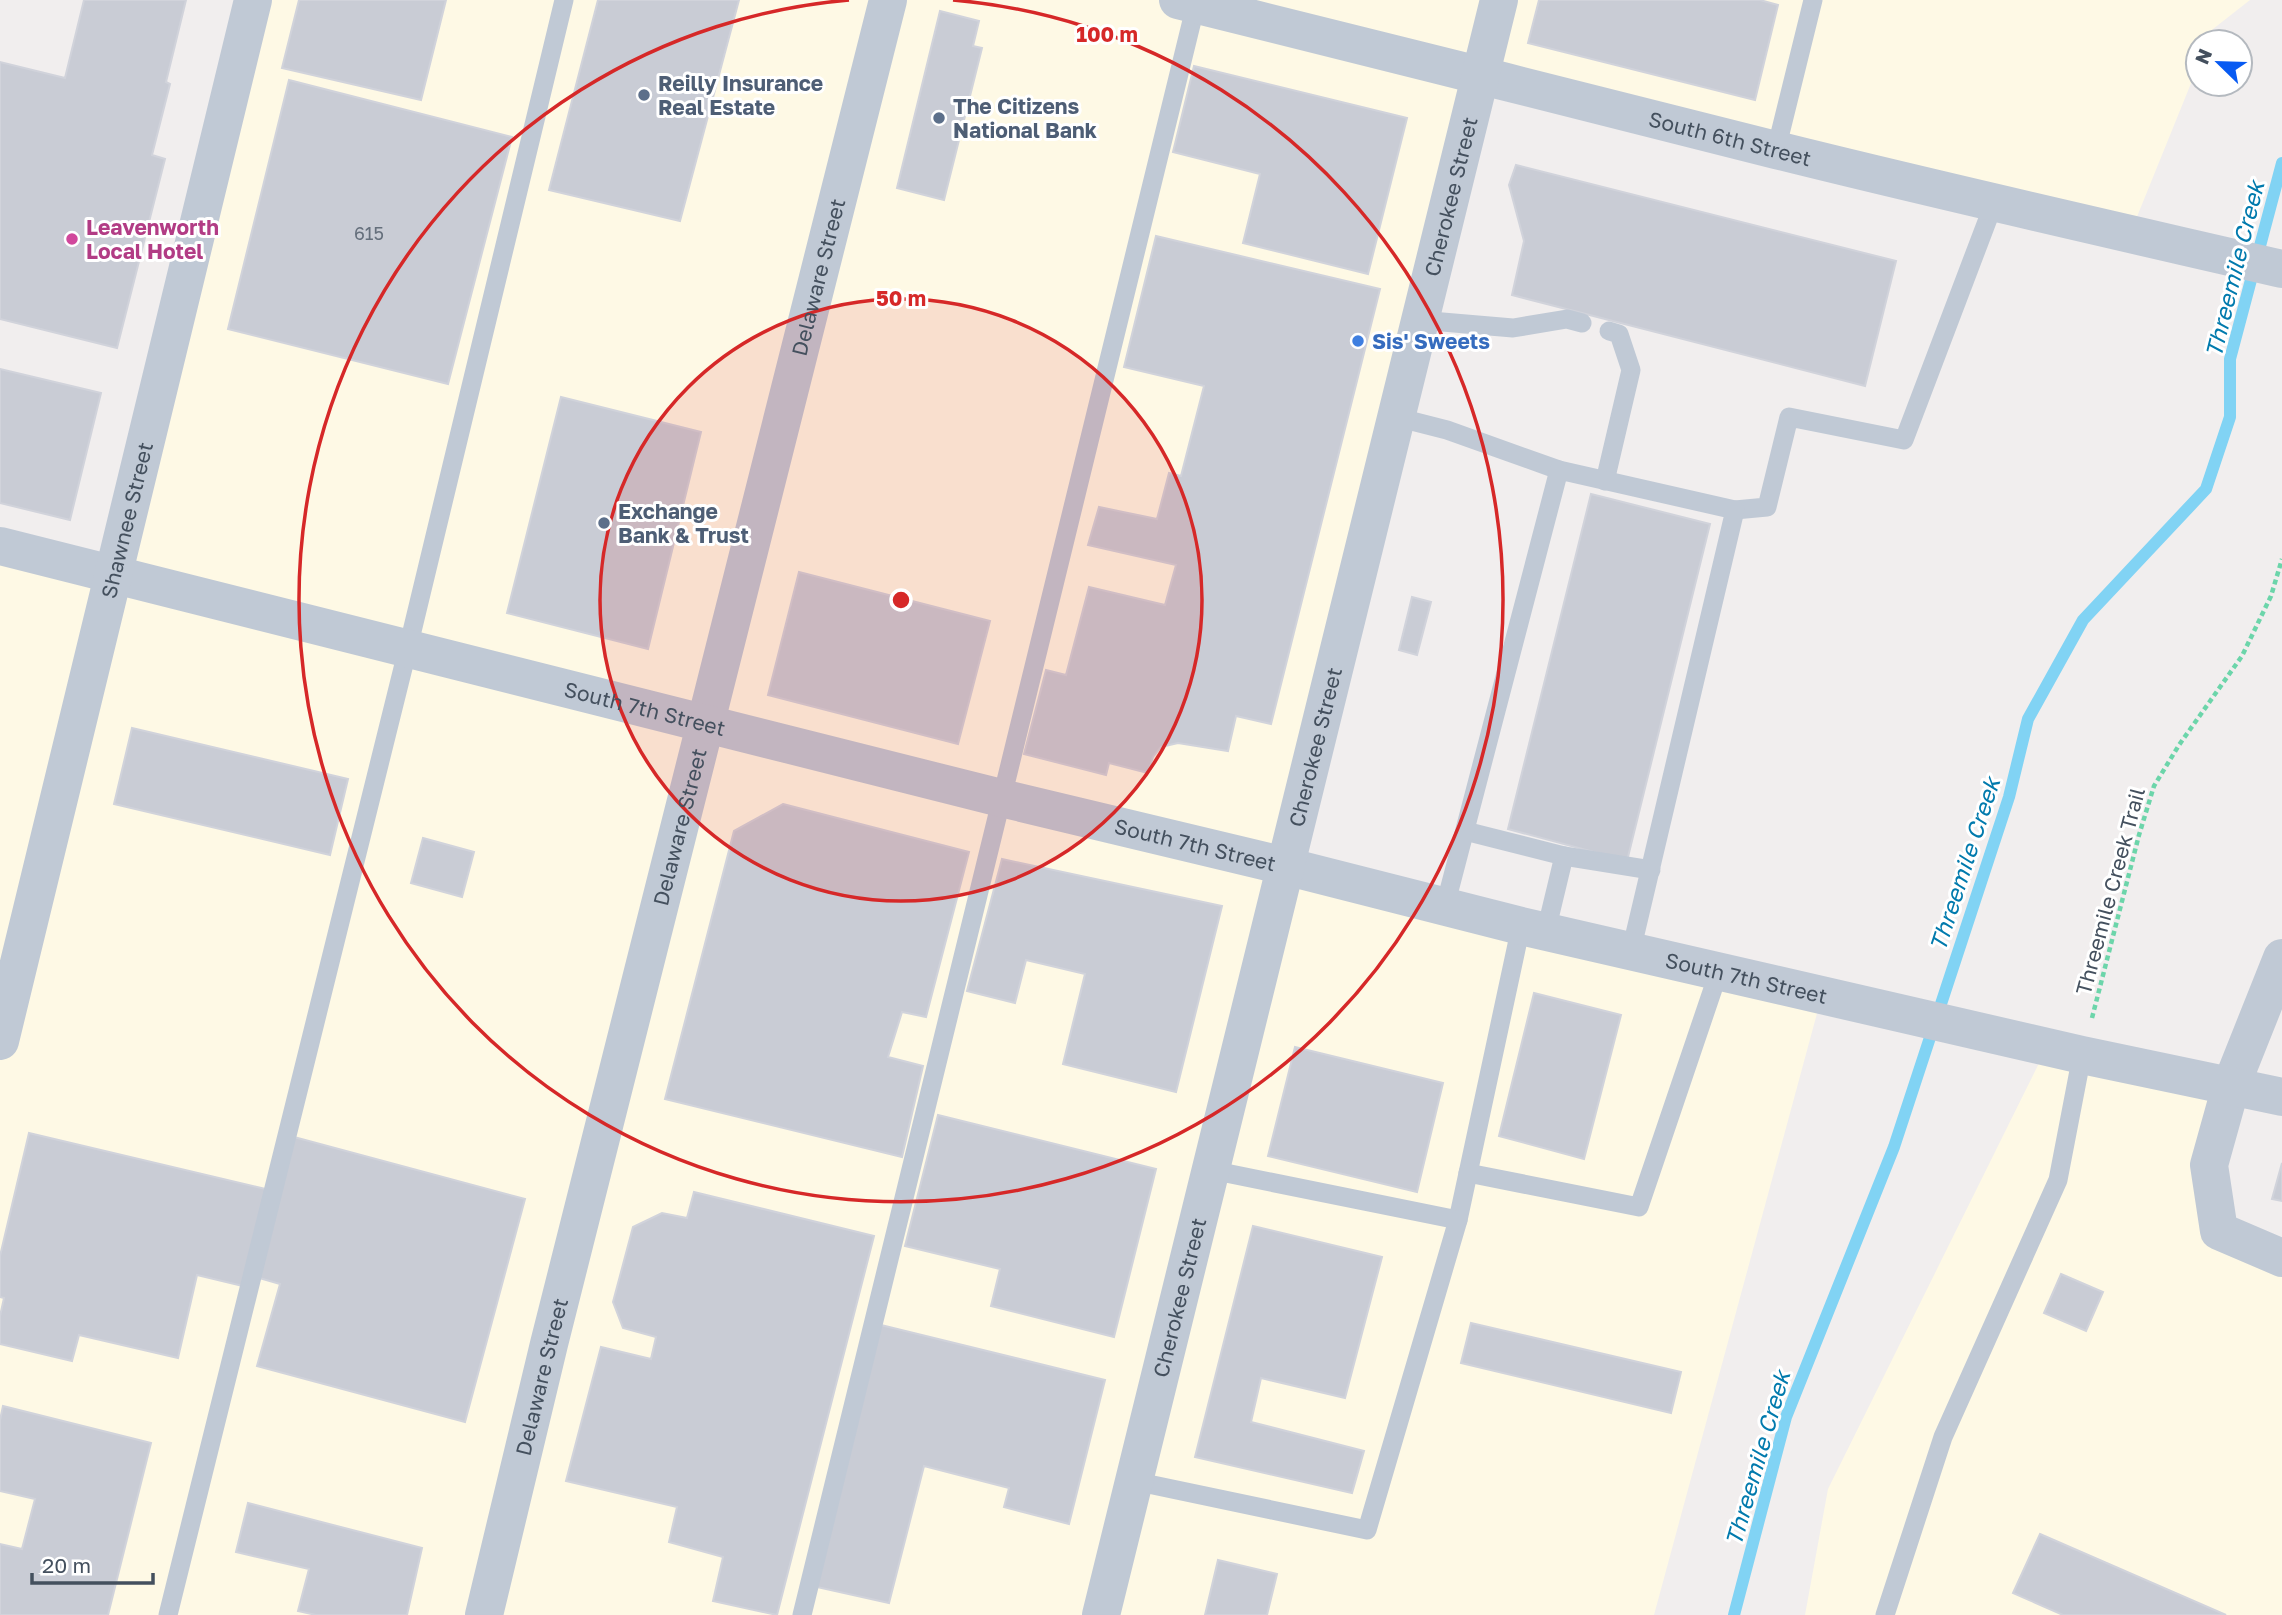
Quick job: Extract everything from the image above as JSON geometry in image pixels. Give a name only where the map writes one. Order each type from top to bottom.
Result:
[{"type":"street","name":"Shawnee Street","points":[[0,1041],[253,0]]},
{"type":"street","name":"Delaware Street","points":[[484,1615],[549,1344],[888,0]]},
{"type":"street","name":"Cherokee Street","points":[[1101,1615],[1499,0]]},
{"type":"street","name":"South 6th Street","points":[[1190,2],[1776,150],[2282,269]]},
{"type":"street","name":"South 7th Street","points":[[0,546],[1001,798],[1533,928],[2064,1051],[2282,1097]]},
{"type":"street","points":[[2282,958],[2231,1086],[2209,1165],[2219,1231],[2282,1258]]},
{"type":"lane","points":[[168,1615],[408,648],[564,0]]},
{"type":"lane","points":[[1776,150],[1813,0]]},
{"type":"lane","points":[[802,1615],[1001,798],[1190,2]]},
{"type":"lane","points":[[1396,417],[1447,430],[1559,470],[1735,510],[1767,507],[1789,417],[1904,440],[1994,203]]},
{"type":"lane","points":[[1419,320],[1513,328],[1567,319],[1582,323]]},
{"type":"lane","points":[[1605,481],[1631,370],[1619,334],[1609,331]]},
{"type":"lane","points":[[1445,906],[1559,470]]},
{"type":"lane","points":[[1632,951],[1735,510]]},
{"type":"lane","points":[[1465,831],[1564,856],[1651,870]]},
{"type":"lane","points":[[1134,1481],[1367,1530],[1458,1220],[1533,928],[1564,856]]},
{"type":"lane","points":[[1468,1173],[1639,1207],[1719,971]]},
{"type":"lane","points":[[1885,1615],[1943,1437],[2058,1180],[2064,1051]]},
{"type":"lane","points":[[1211,1170],[1458,1220]]},
{"type":"path","name":"Threemile Creek Trail","points":[[2064,1051],[2154,786],[2179,745],[2242,656],[2271,596],[2282,559]]},
{"type":"shaded area","points":[[253,0],[2250,0],[2214,28],[2184,28],[2185,98],[2130,234],[1483,74],[1286,866],[1822,995],[1654,1615],[0,1615],[0,546],[113,573]]},
{"type":"shaded area","points":[[2047,1047],[2231,1086],[2219,1231],[2282,1258],[2282,1615],[1805,1615],[1828,1489]]},
{"type":"building","name":"Leavenworth Local Hotel","points":[[84,0],[186,0],[166,82],[170,84],[152,155],[165,159],[117,348],[0,319],[0,62],[65,78]]},
{"type":"building","points":[[299,0],[446,0],[421,100],[282,68]]},
{"type":"building","name":"Reilly Insurance Real Estate","points":[[598,0],[739,0],[680,221],[549,190]]},
{"type":"building","points":[[1539,0],[1760,0],[1778,5],[1755,100],[1528,43]]},
{"type":"building","name":"The Citizens National Bank","points":[[940,11],[979,21],[973,46],[982,48],[944,200],[897,188]]},
{"type":"building","points":[[1194,66],[1407,118],[1368,274],[1243,243],[1260,174],[1173,152]]},
{"type":"building","points":[[289,80],[512,137],[448,384],[228,329]]},
{"type":"building","points":[[1516,165],[1896,261],[1865,386],[1512,295],[1524,241],[1509,185]]},
{"type":"building","points":[[1156,236],[1380,289],[1271,724],[1236,716],[1228,751],[1178,743],[1161,747],[1153,757],[1148,773],[1109,763],[1106,775],[1024,754],[1046,670],[1066,675],[1089,587],[1165,605],[1176,565],[1088,545],[1099,507],[1157,519],[1169,473],[1181,476],[1204,386],[1124,367]]},
{"type":"building","points":[[0,369],[101,393],[70,520],[0,503]]},
{"type":"building","name":"Exchange Bank & Trust","points":[[561,397],[701,432],[648,649],[507,613]]},
{"type":"building","points":[[1591,494],[1710,524],[1627,861],[1508,829]]},
{"type":"building","points":[[799,572],[990,621],[958,744],[768,695]]},
{"type":"building","points":[[1412,597],[1431,602],[1417,655],[1399,650]]},
{"type":"building","points":[[132,728],[348,779],[330,855],[114,804]]},
{"type":"building","points":[[783,804],[969,852],[926,1017],[902,1012],[888,1057],[923,1066],[902,1157],[665,1099],[734,831]]},
{"type":"building","points":[[423,838],[474,852],[462,897],[411,883]]},
{"type":"building","points":[[1002,859],[1222,906],[1176,1092],[1063,1064],[1085,974],[1026,960],[1015,1003],[967,991]]},
{"type":"building","points":[[1534,993],[1621,1015],[1584,1159],[1499,1136]]},
{"type":"building","points":[[1295,1047],[1443,1083],[1417,1192],[1268,1156]]},
{"type":"building","points":[[938,1115],[1156,1169],[1114,1337],[991,1306],[1000,1269],[905,1246]]},
{"type":"building","points":[[29,1133],[270,1190],[247,1287],[197,1275],[178,1358],[79,1335],[72,1361],[0,1344],[0,1316],[4,1298],[0,1297],[0,1256]]},
{"type":"building","points":[[294,1137],[525,1199],[465,1422],[257,1366],[280,1284],[256,1277]]},
{"type":"building","points":[[2282,1163],[2282,1201],[2272,1199]]},
{"type":"building","points":[[694,1192],[874,1236],[777,1615],[713,1601],[723,1557],[669,1542],[677,1507],[566,1481],[601,1347],[651,1359],[656,1337],[623,1328],[613,1302],[633,1227],[662,1213],[687,1218]]},
{"type":"building","points":[[1253,1226],[1382,1257],[1345,1398],[1261,1378],[1251,1422],[1364,1451],[1352,1493],[1195,1457]]},
{"type":"building","points":[[2061,1274],[2103,1292],[2086,1331],[2044,1313]]},
{"type":"building","points":[[1471,1323],[1681,1372],[1671,1413],[1461,1363]]},
{"type":"building","points":[[881,1325],[1105,1380],[1069,1524],[1004,1507],[1009,1488],[924,1466],[889,1603],[817,1587]]},
{"type":"building","points":[[3,1406],[151,1443],[108,1615],[0,1615],[0,1544],[22,1549],[35,1499],[0,1491],[0,1420]]},
{"type":"building","points":[[248,1503],[422,1548],[407,1615],[316,1615],[298,1611],[309,1569],[236,1552]]},
{"type":"building","points":[[2040,1534],[2226,1615],[2063,1615],[2013,1593]]},
{"type":"building","points":[[1218,1560],[1277,1574],[1267,1615],[1205,1615]]},
{"type":"waterway","name":"Threemile Creek","points":[[1734,1615],[1786,1417],[1894,1147],[2009,797],[2028,719],[2083,620],[2206,489],[2230,417],[2230,359],[2282,163]]},
{"type":"place","name":"Reilly Insurance Real Estate","points":[[644,95]]},
{"type":"place","name":"The Citizens National Bank","points":[[939,118]]},
{"type":"place","name":"Leavenworth Local Hotel","points":[[72,239]]},
{"type":"place","name":"Sis' Sweets","points":[[1358,341]]},
{"type":"place","name":"Exchange Bank & Trust","points":[[604,523]]}]
